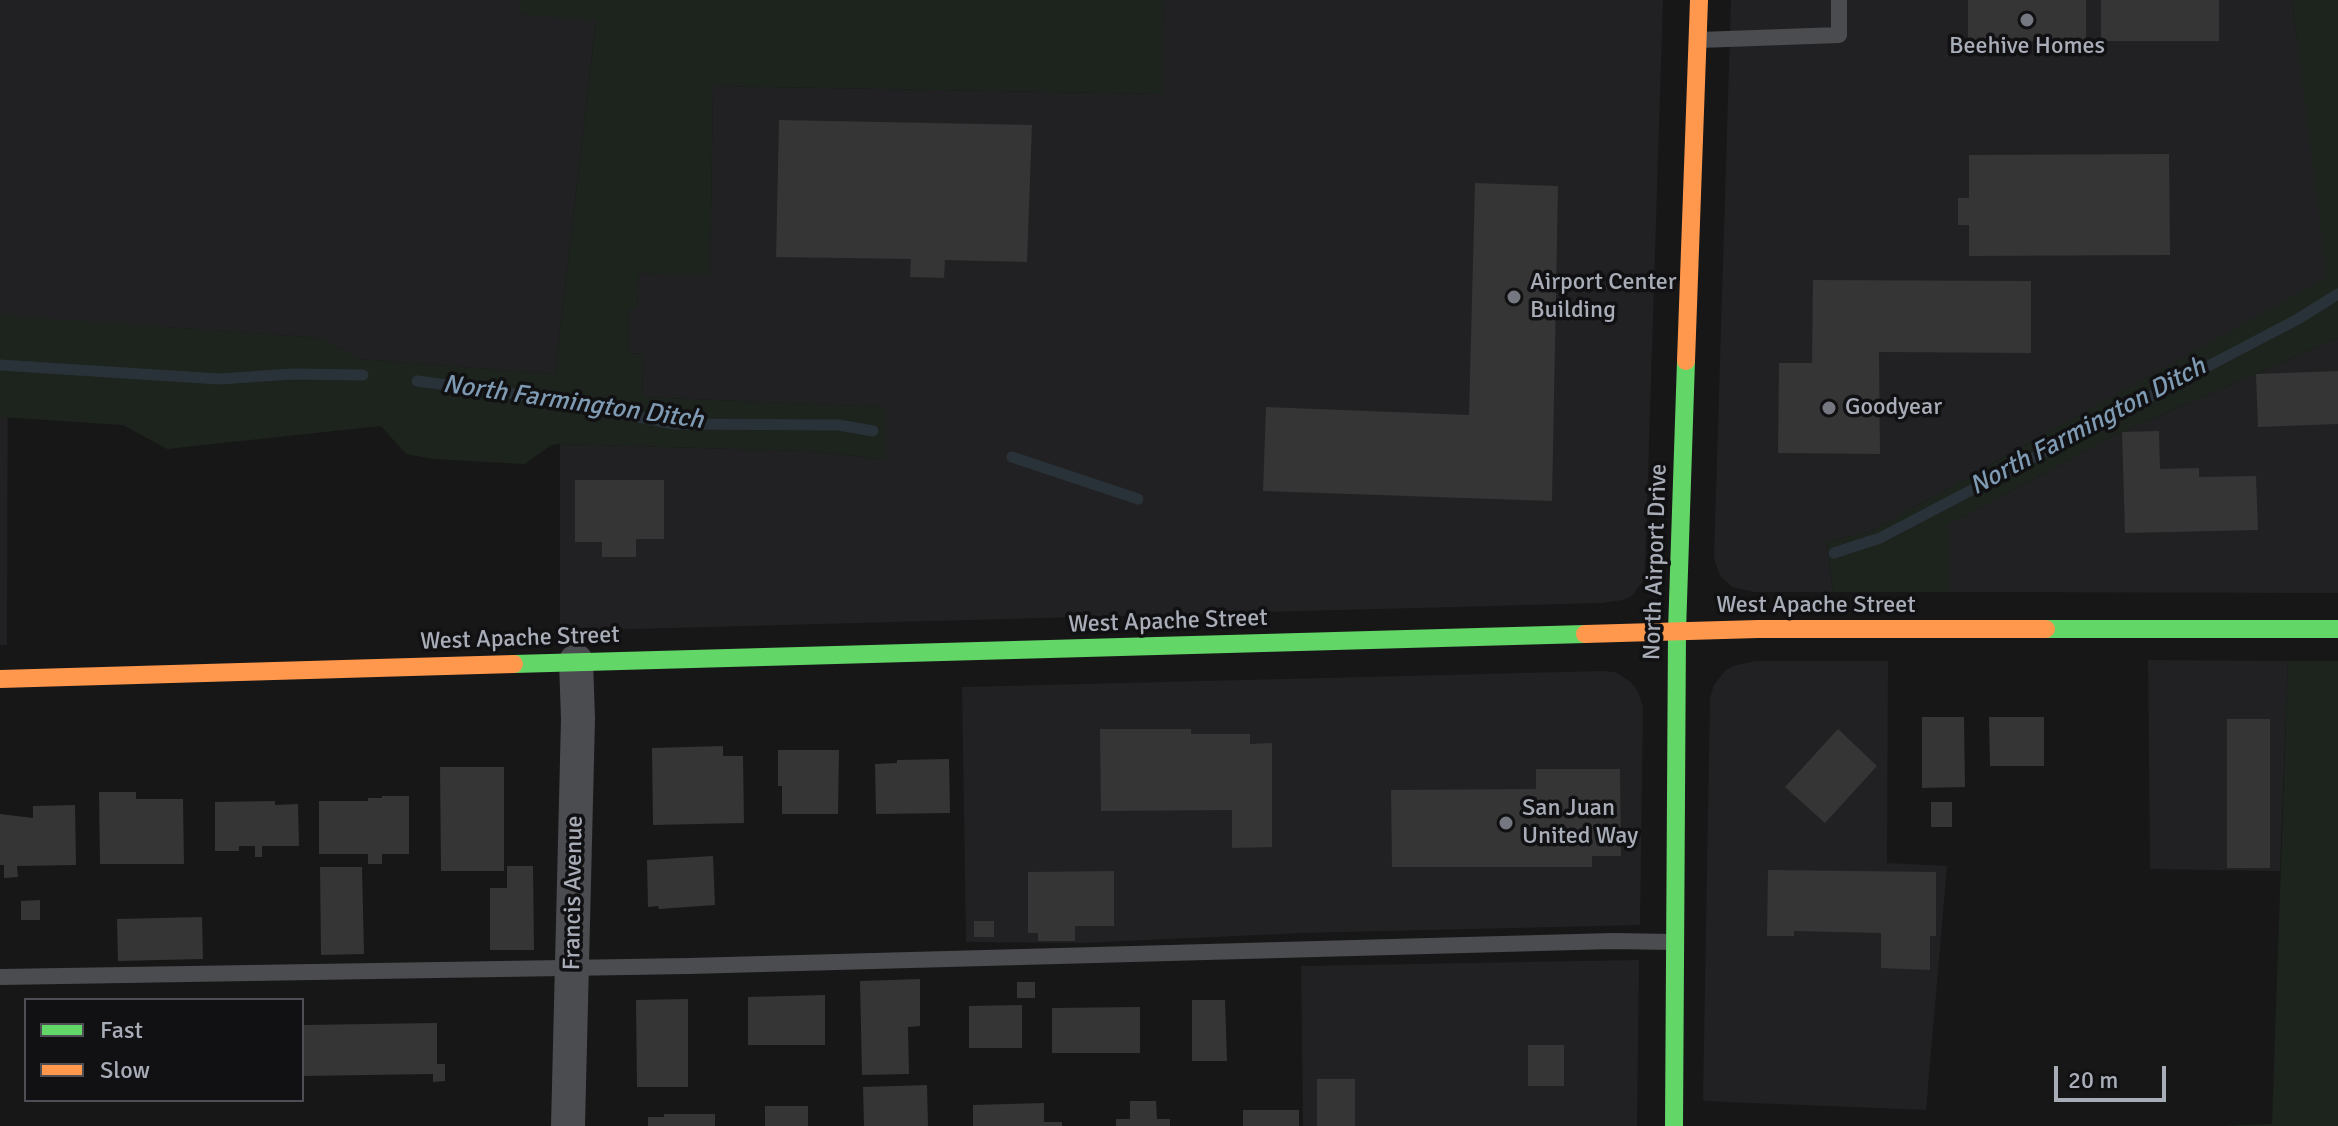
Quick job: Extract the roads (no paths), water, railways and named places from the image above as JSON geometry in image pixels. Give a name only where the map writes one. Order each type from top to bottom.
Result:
[{"type":"main road","name":"North Airport Drive","points":[[1674,1126],[1677,631],[1699,0]]},
{"type":"main road","name":"West Apache Street","points":[[0,679],[1758,629],[2338,629]]},
{"type":"street","name":"Francis Avenue","points":[[568,1126],[578,719],[576,661]]},
{"type":"lane","points":[[1698,40],[1839,35],[1839,0]]},
{"type":"lane","points":[[0,977],[572,968],[1613,941],[1676,942]]},
{"type":"waterway","name":"North Farmington Ditch","points":[[1834,553],[1880,538],[2298,319],[2338,294]]},
{"type":"waterway","name":"North Farmington Ditch","points":[[0,365],[219,379],[293,374],[363,375]]},
{"type":"waterway","name":"North Farmington Ditch","points":[[417,381],[529,396],[675,424],[839,425],[873,431]]},
{"type":"waterway","name":"North Farmington Ditch","points":[[1012,457],[1138,499]]},
{"type":"place","name":"Beehive Homes","points":[[2027,20]]},
{"type":"place","name":"Airport Center Building","points":[[1514,297]]},
{"type":"place","name":"Goodyear","points":[[1829,408]]},
{"type":"place","name":"San Juan United Way","points":[[1506,823]]}]
